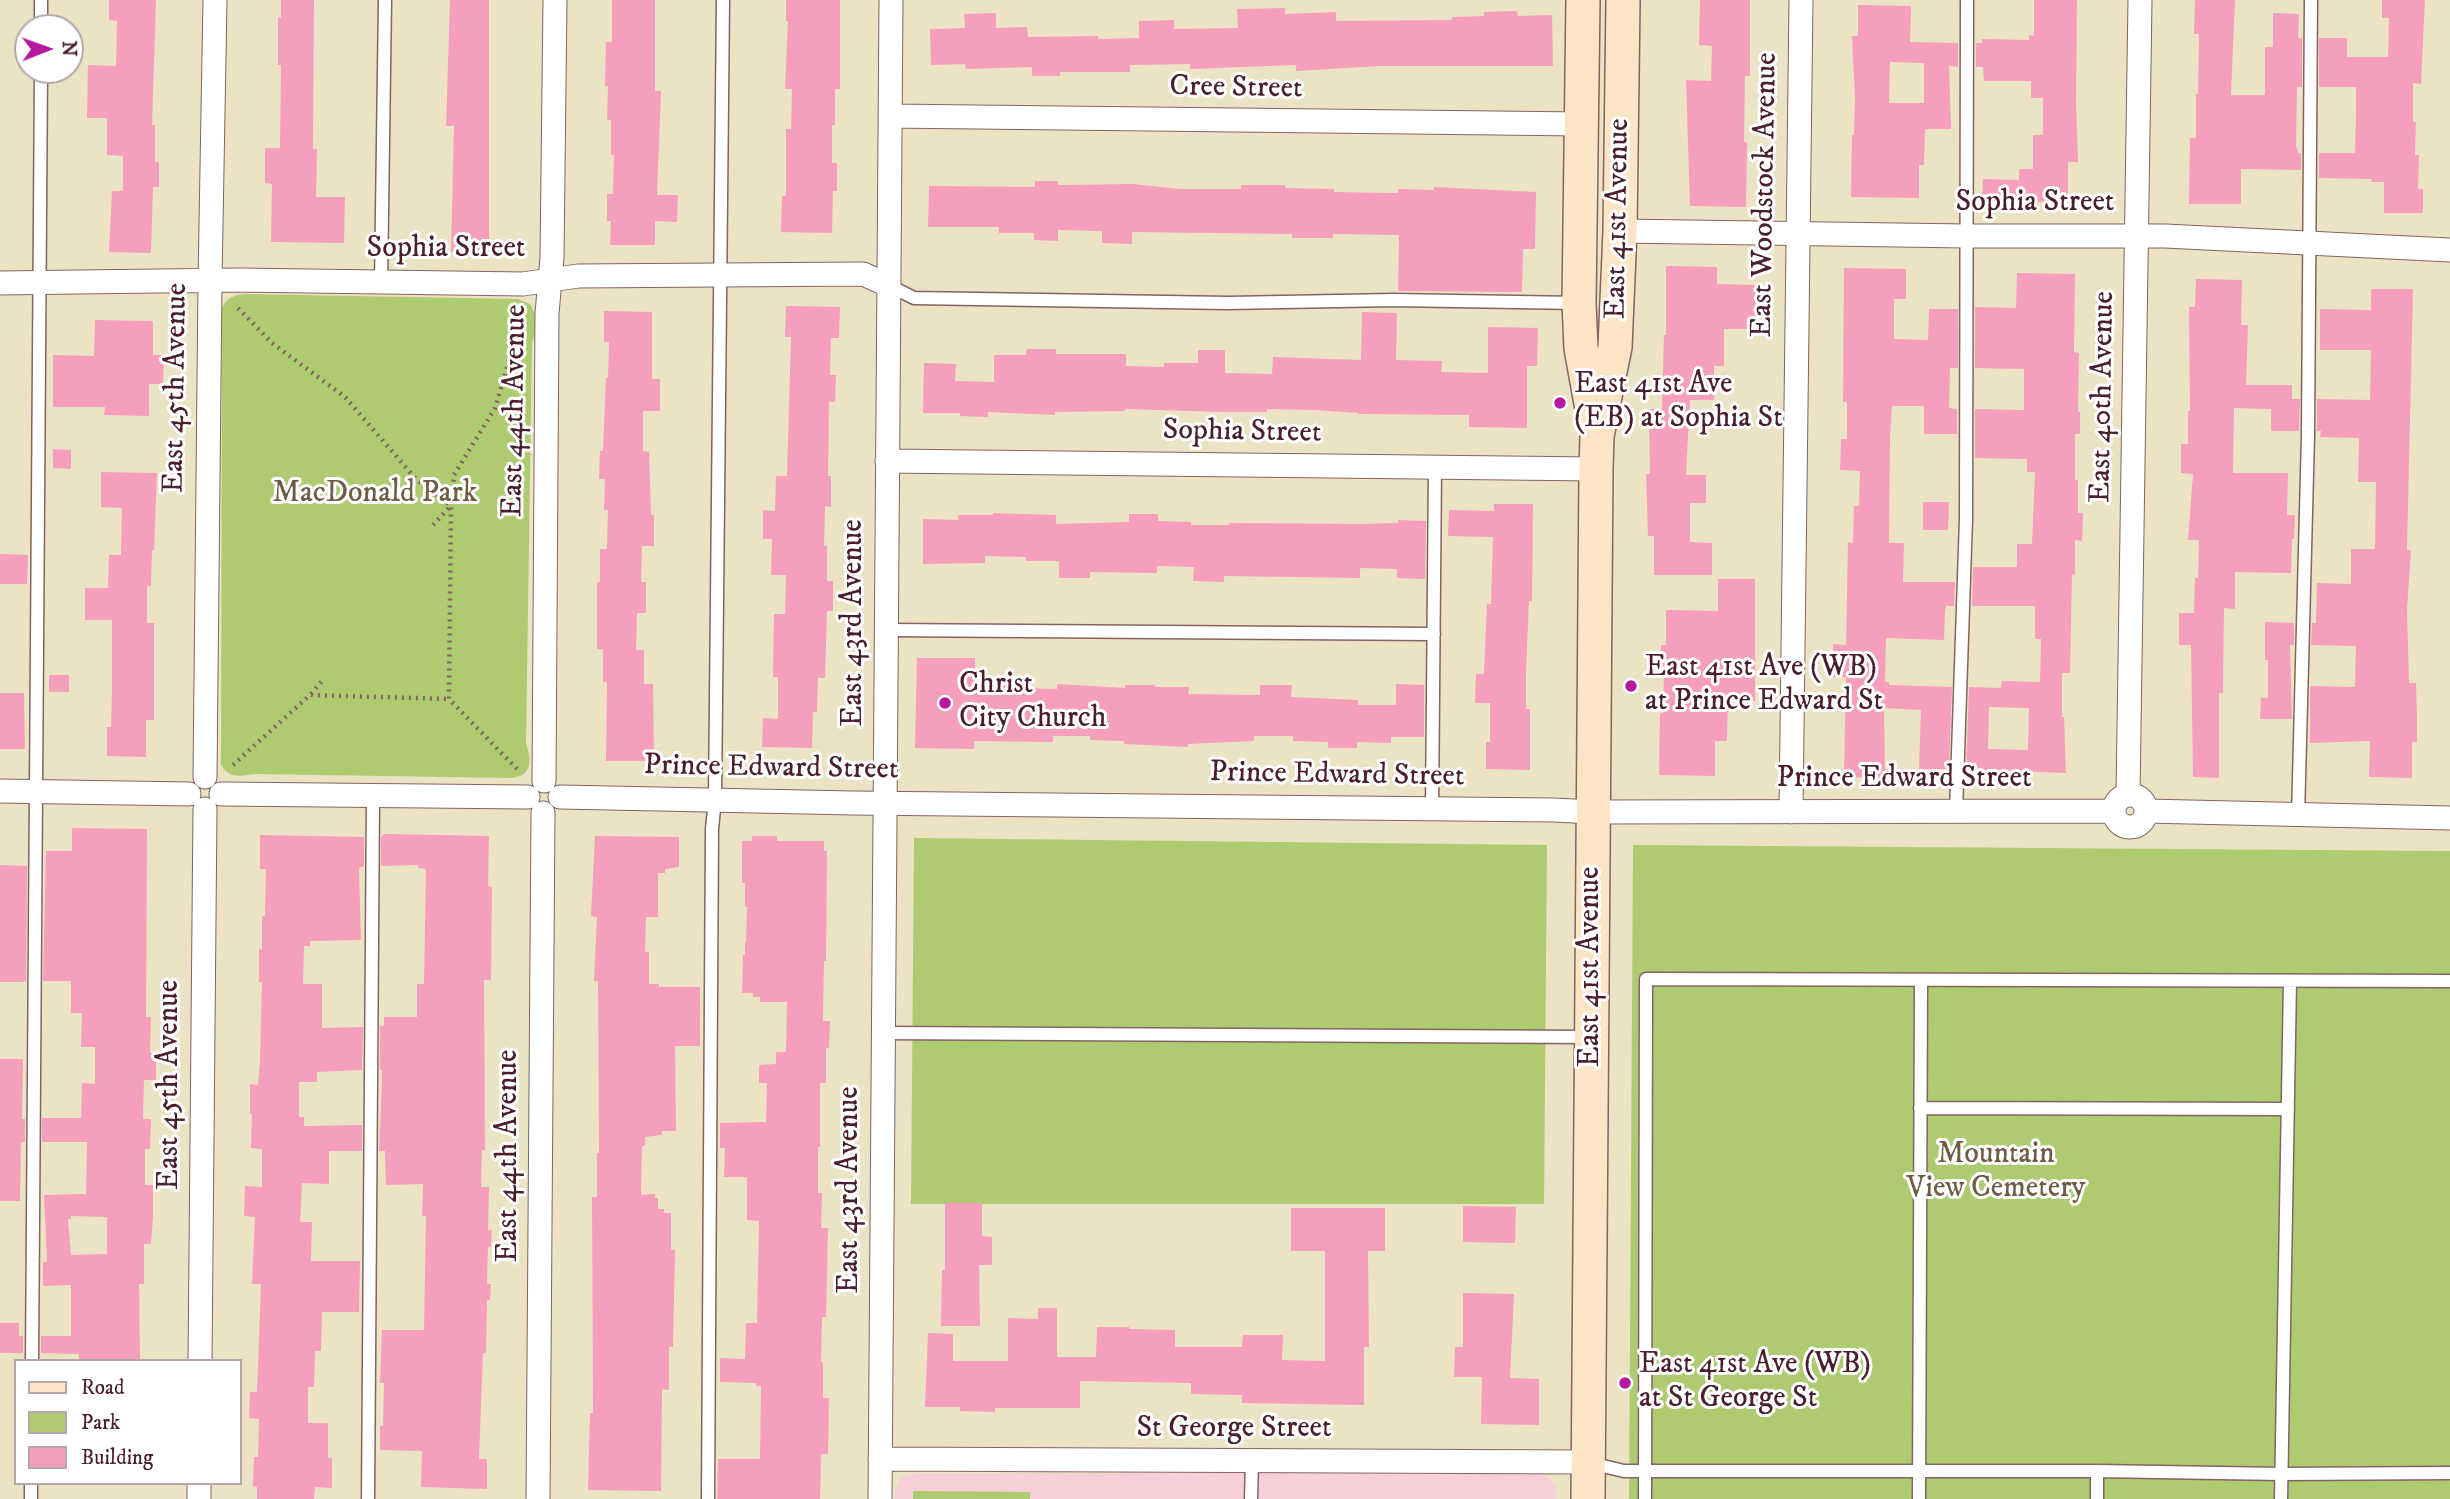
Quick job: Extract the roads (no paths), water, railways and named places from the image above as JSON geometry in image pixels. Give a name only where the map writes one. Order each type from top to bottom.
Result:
[{"type":"main road","name":"East 41st Avenue","points":[[1583,0],[1581,348],[1597,436]]},
{"type":"main road","name":"East 41st Avenue","points":[[1588,1499],[1596,469],[1597,436],[1615,347],[1620,231],[1623,0]]},
{"type":"street","name":"East 45th Avenue","points":[[200,1359],[215,0]]},
{"type":"street","name":"East 44th Avenue","points":[[538,1499],[547,313],[550,280],[555,0]]},
{"type":"street","name":"East 43rd Avenue","points":[[880,1499],[891,0]]},
{"type":"street","name":"East Woodstock Avenue","points":[[1791,812],[1801,0]]},
{"type":"street","name":"East 40th Avenue","points":[[2121,803],[2138,236],[2140,0]]},
{"type":"street","name":"Cree Street","points":[[890,116],[1581,124]]},
{"type":"street","name":"Sophia Street","points":[[1620,231],[2165,236],[2450,250]]},
{"type":"street","name":"Sophia Street","points":[[0,283],[210,281],[523,284],[578,276],[863,274],[888,285]]},
{"type":"street","name":"Sophia Street","points":[[887,461],[1596,469]]},
{"type":"street","name":"Prince Edward Street","points":[[0,790],[1593,812],[1956,812],[2121,803]]},
{"type":"street","points":[[2121,803],[2134,796],[2142,801],[2146,811],[2298,817],[2450,818]]},
{"type":"street","name":"St George Street","points":[[880,1459],[1588,1462]]},
{"type":"lane","points":[[381,283],[385,0]]},
{"type":"lane","points":[[708,1499],[712,843],[715,799],[723,0]]},
{"type":"lane","points":[[1956,812],[1966,519],[1967,0]]},
{"type":"lane","points":[[2298,817],[2308,435],[2311,0]]},
{"type":"lane","points":[[32,1359],[41,84]]},
{"type":"lane","points":[[888,285],[914,298],[1228,303],[1393,300],[1580,303]]},
{"type":"lane","points":[[1432,809],[1435,467]]},
{"type":"lane","points":[[886,630],[1434,635]]},
{"type":"lane","points":[[368,1499],[373,797]]},
{"type":"lane","points":[[1645,1499],[1646,979],[2450,981]]},
{"type":"lane","points":[[1919,1499],[1921,979]]},
{"type":"lane","points":[[2281,1499],[2290,981]]},
{"type":"lane","points":[[883,1033],[1592,1038]]},
{"type":"lane","points":[[1920,1108],[2288,1110]]},
{"type":"lane","points":[[1251,1499],[1252,1461]]},
{"type":"lane","points":[[1588,1462],[1624,1471],[1645,1472],[2450,1472]]},
{"type":"lane","points":[[2097,1471],[2097,1499]]},
{"type":"place","name":"East 41st Ave (EB) at Sophia St","points":[[1560,403]]},
{"type":"place","name":"East 41st Ave (WB) at Prince Edward St","points":[[1631,686]]},
{"type":"place","name":"Christ City Church","points":[[945,703]]},
{"type":"place","name":"East 41st Ave (WB) at St George St","points":[[1625,1383]]},
{"type":"park label","name":"MacDonald Park","points":[[375,495]]},
{"type":"park label","name":"Mountain View Cemetery","points":[[1996,1173]]}]
